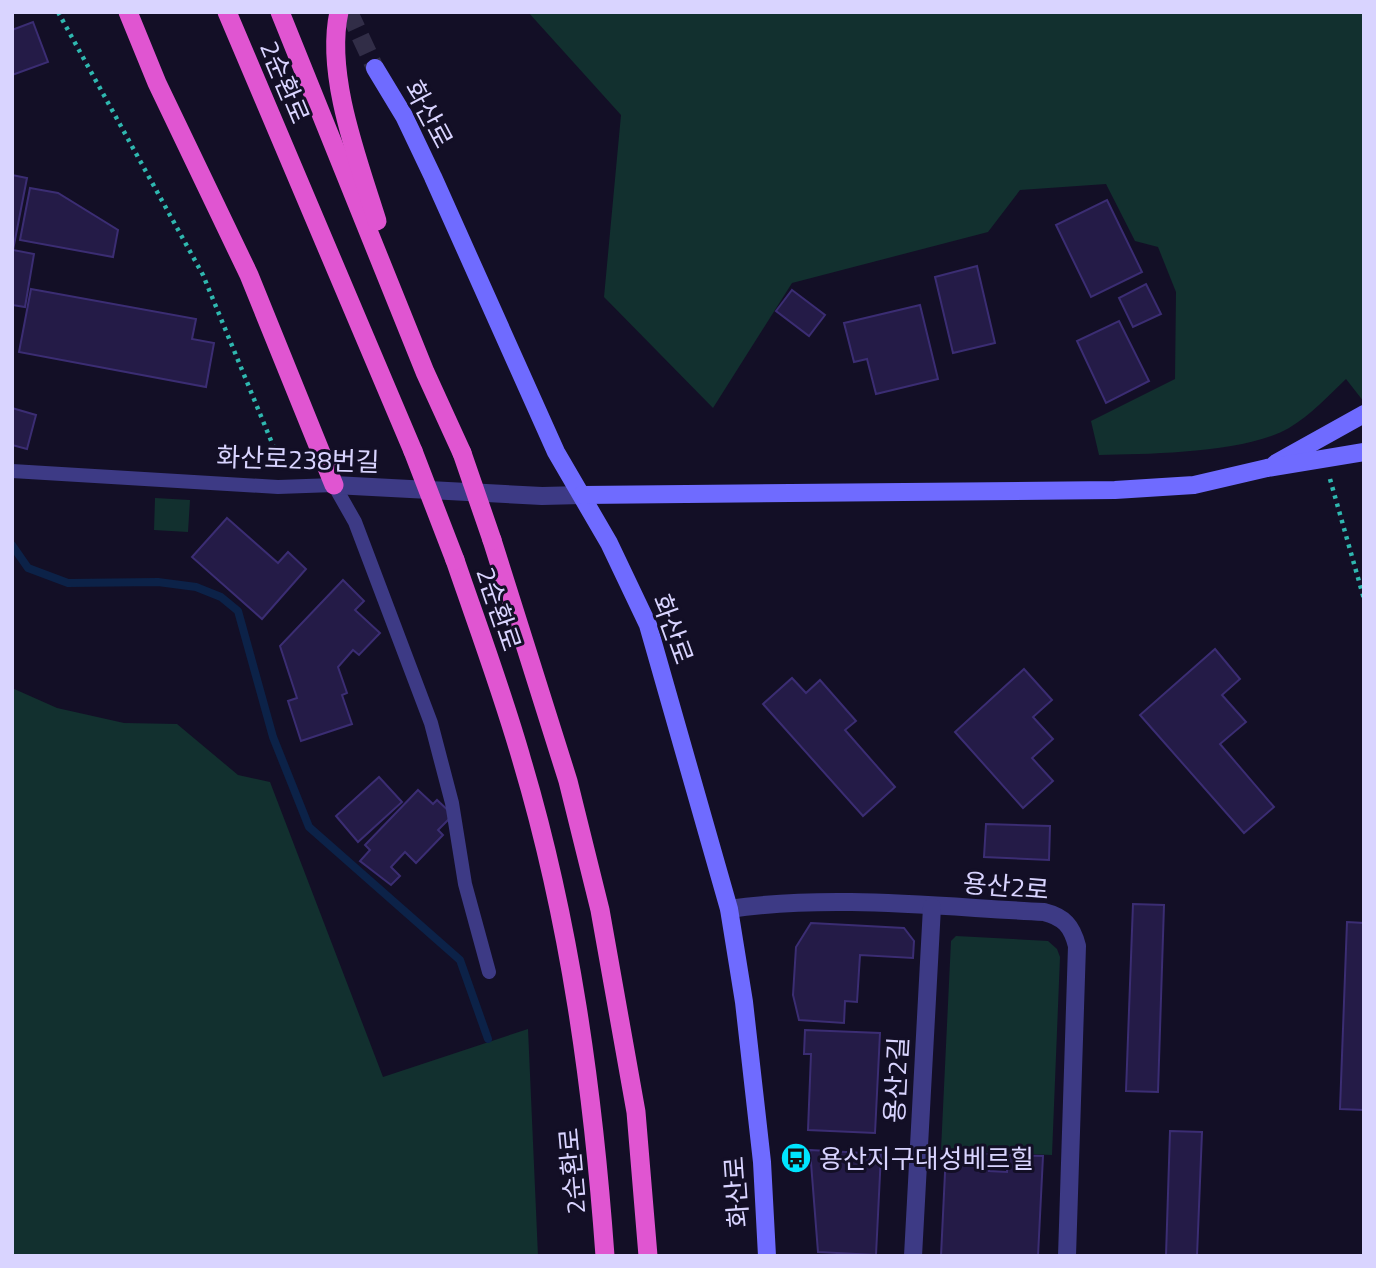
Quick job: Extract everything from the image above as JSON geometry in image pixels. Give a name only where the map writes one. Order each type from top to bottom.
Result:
[{"type":"highway","points":[[128,12],[158,83],[249,275],[334,485]]},
{"type":"highway","name":"2순환로","points":[[227,12],[413,451],[455,561],[523,762],[569,955],[596,1138],[605,1256]]},
{"type":"highway","name":"2순환로","points":[[280,12],[425,372],[462,453],[568,781],[600,910],[636,1112],[648,1256]]},
{"type":"highway","points":[[340,12],[335,32],[340,89],[359,166],[425,372]]},
{"type":"main road","name":"화산로","points":[[375,68],[404,116],[556,452],[609,543],[648,625],[729,909],[744,1002],[762,1163],[767,1256]]},
{"type":"main road","points":[[1267,468],[1364,414]]},
{"type":"main road","points":[[582,495],[1115,490],[1194,485],[1267,468],[1323,461],[1364,452]]},
{"type":"street","name":"화산로238번길","points":[[334,485],[542,496],[582,495]]},
{"type":"street","name":"용산2로","points":[[729,909],[777,902],[932,907],[1044,912],[1064,920],[1074,936],[1074,1067],[1067,1256]]},
{"type":"street","name":"용산2길","points":[[913,1256],[932,907]]},
{"type":"lane","name":"화산로238번길","points":[[12,471],[278,487],[334,485]]},
{"type":"lane","points":[[334,485],[355,522],[431,723],[452,803],[465,884],[489,972]]},
{"type":"path","points":[[58,12],[203,275],[279,460],[278,487]]},
{"type":"path","points":[[1323,461],[1338,502],[1364,599]]},
{"type":"green space","points":[[528,12],[1364,12],[1364,402],[1346,379],[1305,417],[1271,436],[1248,443],[1197,450],[1099,455],[1091,421],[1175,379],[1176,292],[1158,247],[1135,241],[1106,184],[1020,190],[988,232],[792,283],[713,408],[604,297],[621,115]]},
{"type":"green space","points":[[155,498],[190,500],[188,532],[154,530]]},
{"type":"green space","points":[[12,688],[57,708],[124,723],[177,724],[238,775],[270,782],[383,1077],[528,1029],[538,1256],[12,1256]]},
{"type":"green space","points":[[956,936],[1048,941],[1057,949],[1060,957],[1052,1155],[941,1150],[951,941]]},
{"type":"building","points":[[33,22],[48,62],[12,75],[12,30]]},
{"type":"building","points":[[12,175],[27,178],[13,250],[34,254],[25,307],[12,305]]},
{"type":"building","points":[[30,188],[58,193],[118,230],[113,257],[20,240]]},
{"type":"building","points":[[1107,200],[1142,272],[1091,297],[1056,225]]},
{"type":"building","points":[[977,266],[995,343],[953,353],[935,277]]},
{"type":"building","points":[[1146,284],[1161,314],[1133,327],[1119,298]]},
{"type":"building","points":[[31,289],[196,319],[192,339],[214,343],[206,387],[19,352]]},
{"type":"building","points":[[792,290],[825,315],[809,336],[776,311]]},
{"type":"building","points":[[920,305],[938,379],[876,394],[867,359],[854,362],[844,323]]},
{"type":"building","points":[[1119,321],[1149,381],[1106,403],[1077,341]]},
{"type":"building","points":[[12,408],[36,415],[27,449],[12,445]]},
{"type":"building","points":[[227,518],[278,563],[288,552],[306,569],[262,619],[192,557]]},
{"type":"building","points":[[343,580],[364,601],[355,610],[380,633],[359,655],[353,650],[338,667],[347,693],[342,695],[352,724],[301,741],[288,701],[297,698],[280,646]]},
{"type":"building","points":[[1215,649],[1240,679],[1222,695],[1246,722],[1220,744],[1274,807],[1244,833],[1140,715]]},
{"type":"building","points":[[1024,669],[1052,700],[1033,717],[1053,739],[1032,758],[1053,781],[1023,808],[955,732]]},
{"type":"building","points":[[792,678],[806,693],[820,680],[856,721],[845,730],[895,787],[863,816],[763,704]]},
{"type":"building","points":[[379,777],[402,802],[358,842],[336,816]]},
{"type":"building","points":[[418,790],[433,804],[437,800],[453,815],[438,830],[443,835],[416,863],[405,852],[391,867],[400,876],[391,885],[360,861],[370,850],[365,845]]},
{"type":"building","points":[[986,824],[1050,826],[1049,860],[984,857]]},
{"type":"building","points":[[1133,904],[1164,905],[1158,1092],[1126,1091]]},
{"type":"building","points":[[1347,922],[1364,923],[1364,1110],[1340,1109]]},
{"type":"building","points":[[811,923],[904,928],[914,941],[913,958],[860,955],[857,1002],[845,1001],[844,1023],[799,1020],[793,995],[796,947]]},
{"type":"building","points":[[805,1030],[880,1033],[875,1133],[808,1130],[811,1054],[804,1054]]},
{"type":"building","points":[[1170,1131],[1202,1132],[1197,1256],[1166,1256]]},
{"type":"building","points":[[810,1150],[881,1154],[876,1255],[818,1252]]},
{"type":"building","points":[[946,1152],[990,1154],[989,1171],[1007,1172],[1008,1155],[1043,1156],[1038,1256],[941,1256]]},
{"type":"waterway","points":[[12,545],[28,568],[68,583],[158,582],[196,587],[221,597],[238,611],[273,737],[309,827],[460,960],[488,1039]]},
{"type":"tunnel","points":[[349,12],[375,68]]},
{"type":"place","name":"용산지구대성베르힐","points":[[796,1158]]}]
